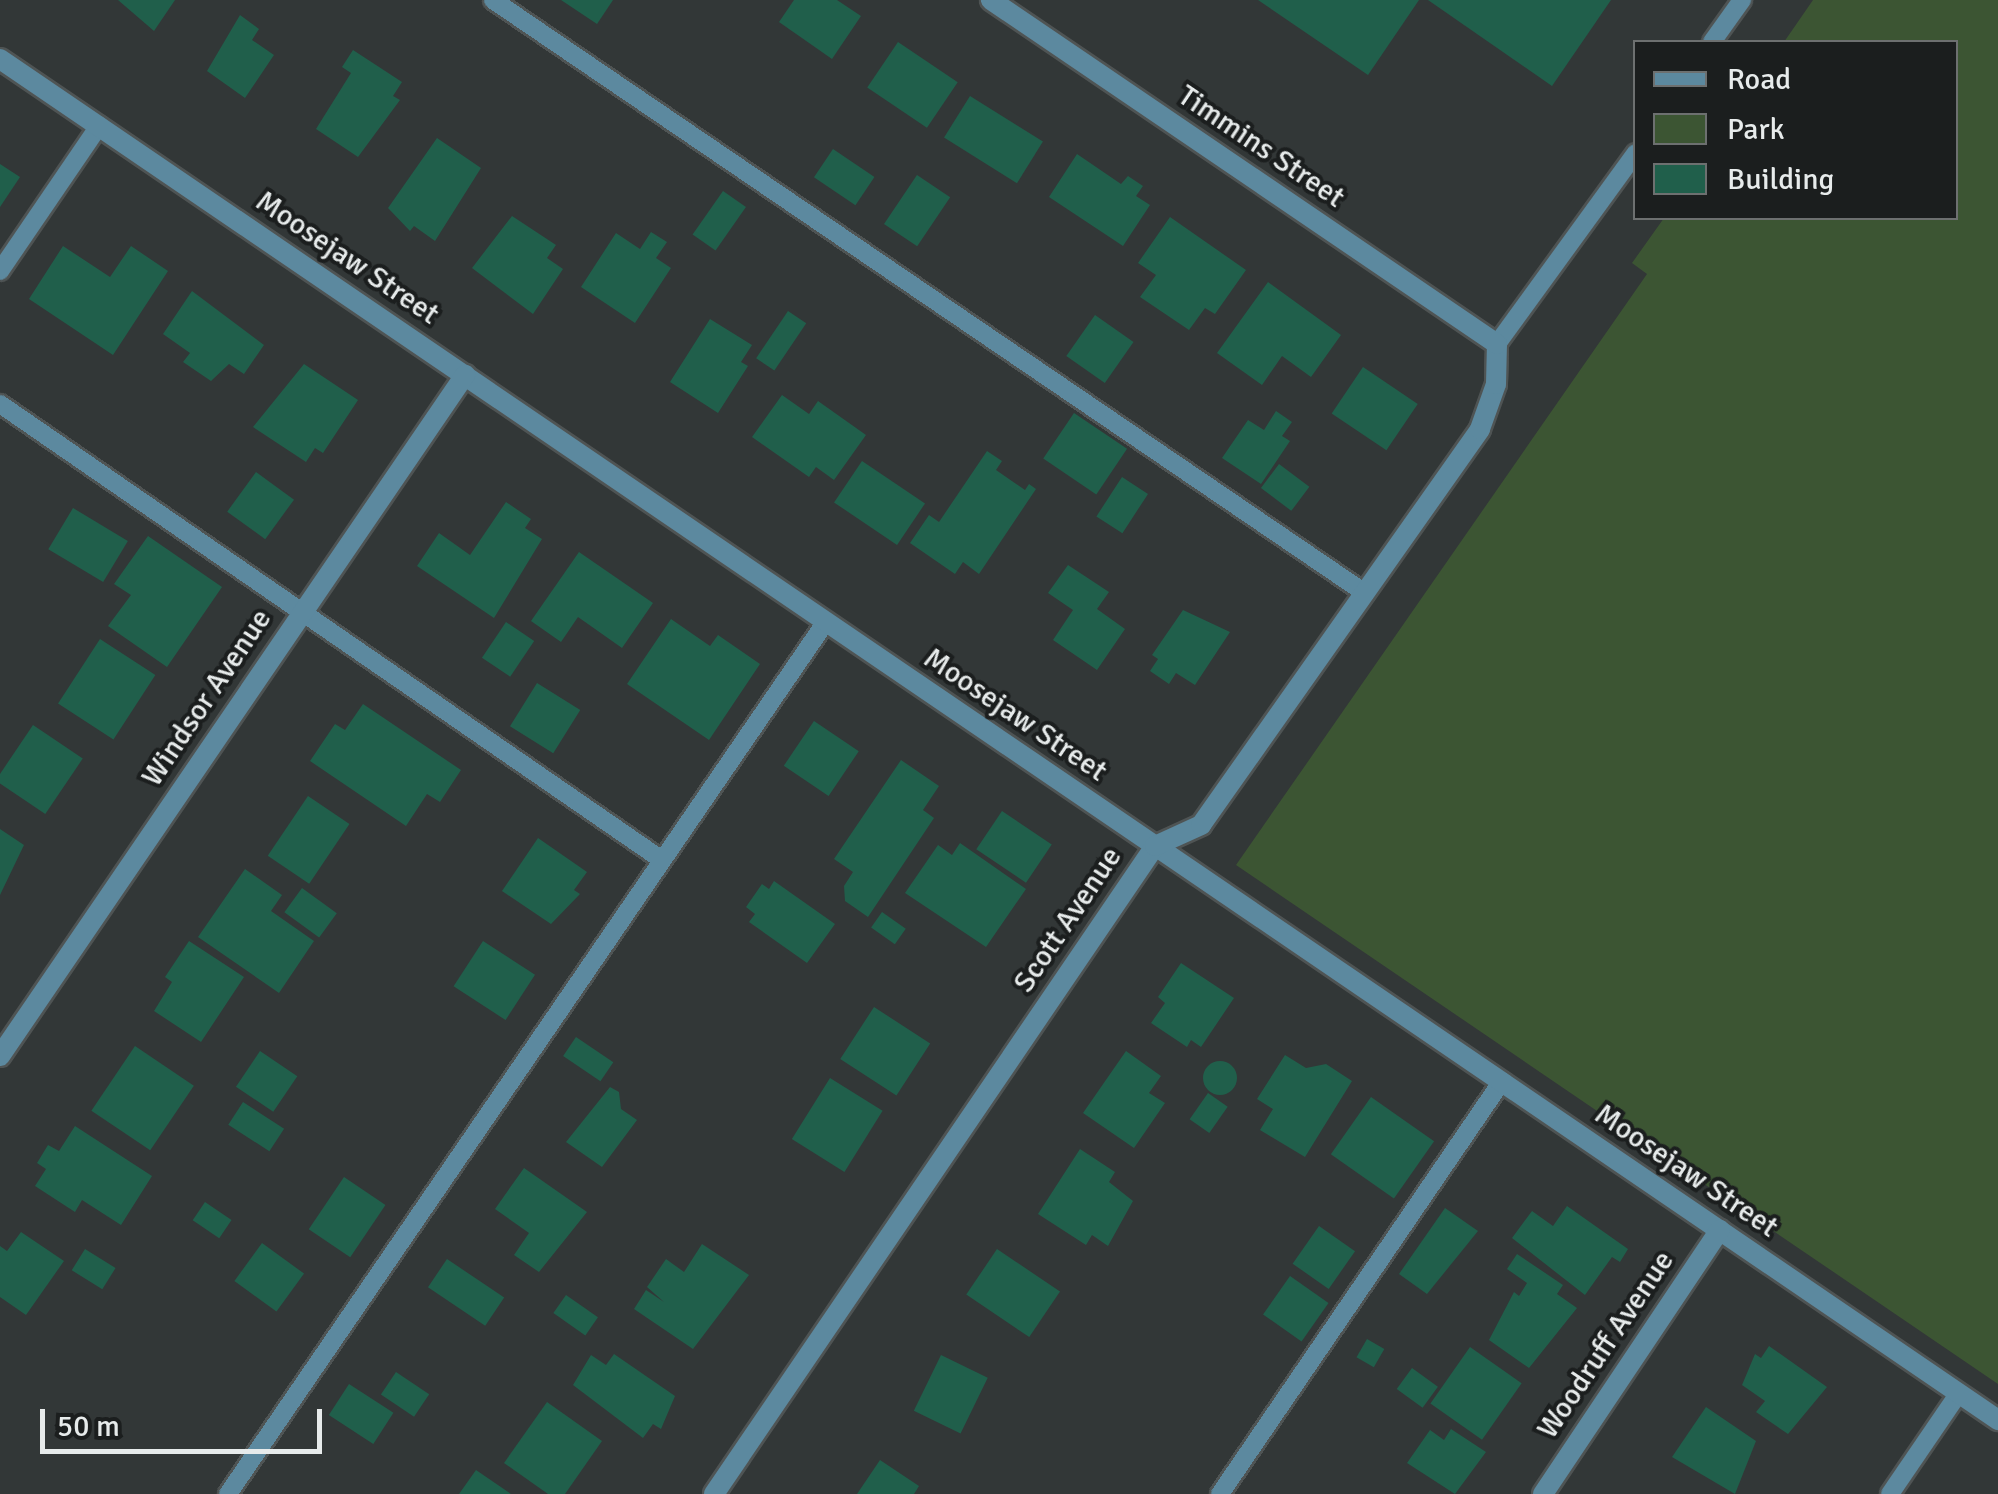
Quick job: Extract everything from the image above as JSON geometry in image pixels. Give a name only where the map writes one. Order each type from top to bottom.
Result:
[{"type":"street","name":"Timmins Street","points":[[991,0],[1497,344]]},
{"type":"street","name":"Moosejaw Street","points":[[0,59],[1998,1420]]},
{"type":"street","name":"Scott Avenue","points":[[714,1494],[1156,846],[1201,824],[1480,429],[1496,384],[1497,344]]},
{"type":"street","name":"Windsor Avenue","points":[[0,1056],[465,375]]},
{"type":"street","name":"Woodruff Avenue","points":[[1542,1494],[1720,1230]]},
{"type":"lane","points":[[493,0],[1365,593]]},
{"type":"lane","points":[[1713,40],[1742,0]]},
{"type":"lane","points":[[0,272],[99,126]]},
{"type":"lane","points":[[1497,344],[1633,157]]},
{"type":"lane","points":[[0,404],[662,860]]},
{"type":"lane","points":[[228,1494],[825,623]]},
{"type":"lane","points":[[1220,1494],[1502,1081]]},
{"type":"lane","points":[[1890,1494],[1958,1394]]},
{"type":"green space","points":[[1813,0],[1998,0],[1998,1384],[1236,865],[1647,274],[1632,263],[1663,220],[1958,220],[1958,40],[1785,40]]},
{"type":"building","points":[[118,0],[175,0],[154,31]]},
{"type":"building","points":[[561,0],[613,0],[597,24]]},
{"type":"building","points":[[794,0],[837,0],[861,16],[832,59],[779,22]]},
{"type":"building","points":[[1258,0],[1419,0],[1368,75]]},
{"type":"building","points":[[1428,0],[1611,0],[1552,86]]},
{"type":"building","points":[[240,15],[259,29],[252,40],[274,55],[245,98],[207,71]]},
{"type":"building","points":[[898,42],[958,82],[927,128],[867,88]]},
{"type":"building","points":[[353,50],[402,82],[393,96],[400,100],[358,157],[316,129],[351,73],[342,67]]},
{"type":"building","points":[[970,96],[1043,142],[1017,183],[944,138]]},
{"type":"building","points":[[437,138],[481,168],[435,241],[414,226],[410,231],[388,208]]},
{"type":"building","points":[[833,149],[874,177],[855,205],[814,177]]},
{"type":"building","points":[[1077,154],[1121,184],[1128,176],[1143,186],[1136,196],[1150,205],[1123,246],[1049,197]]},
{"type":"building","points":[[0,164],[20,177],[0,207]]},
{"type":"building","points":[[917,175],[950,197],[917,246],[884,224]]},
{"type":"building","points":[[723,191],[746,207],[716,250],[693,234]]},
{"type":"building","points":[[512,216],[556,245],[547,258],[563,269],[533,314],[472,268]]},
{"type":"building","points":[[1170,217],[1246,270],[1215,314],[1205,308],[1189,330],[1140,297],[1156,275],[1138,263]]},
{"type":"building","points":[[651,232],[667,242],[656,258],[671,268],[635,323],[581,287],[616,233],[640,249]]},
{"type":"building","points":[[63,246],[110,277],[131,246],[168,271],[113,355],[29,299]]},
{"type":"building","points":[[1268,282],[1341,335],[1311,377],[1282,356],[1262,385],[1217,353]]},
{"type":"building","points":[[192,291],[264,345],[244,374],[229,364],[211,381],[183,362],[190,353],[163,334]]},
{"type":"building","points":[[788,311],[806,323],[774,371],[756,358]]},
{"type":"building","points":[[1095,315],[1134,342],[1105,383],[1066,356]]},
{"type":"building","points":[[710,319],[752,345],[741,362],[748,366],[718,413],[670,382]]},
{"type":"building","points":[[304,364],[358,400],[323,453],[315,448],[306,462],[253,427]]},
{"type":"building","points":[[1363,367],[1418,404],[1386,450],[1332,413]]},
{"type":"building","points":[[782,395],[809,414],[818,401],[866,435],[834,480],[816,467],[809,477],[752,437]]},
{"type":"building","points":[[1276,411],[1292,422],[1282,436],[1290,441],[1261,484],[1222,458],[1248,420],[1264,430]]},
{"type":"building","points":[[1074,413],[1127,449],[1096,494],[1043,459]]},
{"type":"building","points":[[987,451],[1002,461],[996,470],[1025,490],[1029,484],[1036,489],[979,574],[963,562],[955,574],[910,543],[929,515],[939,522]]},
{"type":"building","points":[[862,461],[925,503],[897,545],[834,502]]},
{"type":"building","points":[[1279,464],[1309,487],[1291,511],[1261,488]]},
{"type":"building","points":[[256,472],[294,500],[265,539],[227,512]]},
{"type":"building","points":[[1122,477],[1148,494],[1122,533],[1096,516]]},
{"type":"building","points":[[506,502],[531,519],[525,528],[542,539],[494,618],[417,566],[439,533],[470,555]]},
{"type":"building","points":[[73,508],[128,541],[103,582],[48,549]]},
{"type":"building","points":[[148,536],[222,587],[167,667],[108,626],[131,595],[114,584]]},
{"type":"building","points":[[579,552],[653,603],[622,648],[578,617],[561,642],[531,621]]},
{"type":"building","points":[[1068,565],[1109,592],[1097,609],[1125,629],[1097,670],[1053,640],[1073,610],[1048,593]]},
{"type":"building","points":[[1183,610],[1230,632],[1195,685],[1176,673],[1169,684],[1150,671],[1158,659],[1152,655]]},
{"type":"building","points":[[671,619],[710,646],[718,635],[760,664],[709,740],[627,684]]},
{"type":"building","points":[[506,622],[534,641],[510,677],[482,658]]},
{"type":"building","points":[[100,639],[155,675],[113,740],[58,704]]},
{"type":"building","points":[[537,683],[580,710],[553,753],[510,726]]},
{"type":"building","points":[[363,704],[461,770],[440,802],[427,794],[406,826],[310,761],[335,724],[345,730]]},
{"type":"building","points":[[814,721],[859,751],[829,796],[784,766]]},
{"type":"building","points":[[33,725],[83,759],[45,814],[0,784],[0,774]]},
{"type":"building","points":[[901,760],[939,786],[923,810],[934,818],[868,917],[845,901],[844,886],[853,872],[834,859]]},
{"type":"building","points":[[308,796],[349,824],[309,884],[268,856]]},
{"type":"building","points":[[1002,811],[1052,845],[1026,883],[976,849]]},
{"type":"building","points":[[0,829],[24,845],[0,895]]},
{"type":"building","points":[[538,838],[587,872],[574,890],[580,894],[551,924],[502,891]]},
{"type":"building","points":[[960,843],[1026,889],[986,947],[905,893],[938,845],[952,855]]},
{"type":"building","points":[[245,869],[282,895],[271,911],[314,941],[279,993],[198,937]]},
{"type":"building","points":[[774,881],[835,924],[807,963],[749,922],[755,914],[746,907],[762,884],[769,889]]},
{"type":"building","points":[[302,888],[337,913],[319,938],[284,912]]},
{"type":"building","points":[[882,912],[906,929],[895,944],[871,928]]},
{"type":"building","points":[[189,941],[244,977],[201,1042],[154,1011],[172,982],[165,977]]},
{"type":"building","points":[[483,941],[535,975],[506,1020],[454,986]]},
{"type":"building","points":[[1181,963],[1234,998],[1201,1047],[1191,1040],[1187,1047],[1151,1023],[1165,1003],[1158,997]]},
{"type":"building","points":[[874,1007],[930,1043],[896,1095],[840,1059]]},
{"type":"building","points":[[576,1037],[613,1062],[600,1081],[563,1056]]},
{"type":"building","points":[[135,1046],[194,1086],[150,1150],[91,1111]]},
{"type":"building","points":[[260,1051],[297,1076],[273,1112],[236,1087]]},
{"type":"building","points":[[1126,1051],[1161,1076],[1149,1093],[1165,1103],[1134,1148],[1083,1113]]},
{"type":"building","points":[[1285,1055],[1306,1068],[1326,1064],[1352,1081],[1305,1157],[1260,1130],[1273,1109],[1257,1099]]},
{"type":"building","points":[[1220,1061],[1232,1066],[1237,1078],[1232,1090],[1220,1095],[1208,1090],[1203,1078],[1208,1066]]},
{"type":"building","points":[[830,1078],[883,1111],[844,1172],[792,1139]]},
{"type":"building","points":[[610,1087],[619,1092],[621,1109],[637,1120],[602,1167],[566,1142]]},
{"type":"building","points":[[1208,1093],[1228,1107],[1209,1133],[1190,1119]]},
{"type":"building","points":[[1371,1097],[1434,1141],[1394,1199],[1331,1154]]},
{"type":"building","points":[[243,1102],[284,1129],[269,1151],[228,1125]]},
{"type":"building","points":[[75,1126],[152,1176],[121,1225],[82,1200],[75,1212],[35,1186],[46,1169],[37,1163],[48,1145],[59,1151]]},
{"type":"building","points":[[1080,1149],[1115,1172],[1109,1182],[1133,1201],[1108,1246],[1092,1235],[1086,1245],[1038,1214]]},
{"type":"building","points":[[524,1168],[587,1212],[539,1272],[514,1255],[529,1233],[495,1209]]},
{"type":"building","points":[[344,1177],[385,1205],[350,1257],[309,1229]]},
{"type":"building","points":[[205,1202],[232,1220],[219,1238],[193,1220]]},
{"type":"building","points":[[1567,1206],[1628,1249],[1620,1262],[1612,1257],[1585,1295],[1512,1238],[1532,1211],[1553,1226]]},
{"type":"building","points":[[1445,1208],[1478,1231],[1427,1294],[1399,1274]]},
{"type":"building","points":[[1319,1226],[1355,1251],[1329,1289],[1293,1264]]},
{"type":"building","points":[[21,1232],[64,1261],[26,1315],[0,1297],[0,1246],[7,1251]]},
{"type":"building","points":[[262,1243],[304,1274],[276,1312],[234,1281]]},
{"type":"building","points":[[702,1244],[749,1275],[693,1349],[634,1309],[646,1290],[664,1302],[647,1287],[666,1259],[684,1272]]},
{"type":"building","points":[[85,1249],[116,1268],[102,1289],[72,1270]]},
{"type":"building","points":[[997,1249],[1060,1291],[1029,1337],[966,1295]]},
{"type":"building","points":[[1517,1254],[1563,1285],[1557,1294],[1577,1308],[1529,1368],[1489,1340],[1514,1292],[1519,1296],[1527,1283],[1507,1269]]},
{"type":"building","points":[[447,1259],[504,1298],[485,1326],[428,1287]]},
{"type":"building","points":[[1290,1276],[1329,1303],[1302,1341],[1263,1315]]},
{"type":"building","points":[[566,1295],[598,1317],[585,1335],[553,1313]]},
{"type":"building","points":[[1367,1339],[1384,1349],[1374,1367],[1356,1357]]},
{"type":"building","points":[[1769,1346],[1827,1387],[1788,1434],[1756,1412],[1765,1401],[1742,1385],[1755,1354],[1761,1358]]},
{"type":"building","points":[[1470,1347],[1522,1383],[1482,1440],[1430,1404]]},
{"type":"building","points":[[614,1354],[675,1396],[661,1429],[653,1424],[643,1438],[573,1385],[591,1355],[606,1365]]},
{"type":"building","points":[[941,1355],[988,1378],[961,1434],[914,1411]]},
{"type":"building","points":[[1412,1368],[1438,1387],[1423,1408],[1397,1389]]},
{"type":"building","points":[[396,1372],[429,1394],[414,1417],[381,1394]]},
{"type":"building","points":[[349,1384],[393,1413],[373,1444],[329,1415]]},
{"type":"building","points":[[547,1402],[602,1441],[565,1494],[548,1494],[504,1463]]},
{"type":"building","points":[[1706,1407],[1756,1441],[1735,1494],[1672,1457]]},
{"type":"building","points":[[1451,1429],[1486,1452],[1455,1494],[1407,1463],[1430,1430],[1444,1440]]},
{"type":"building","points":[[880,1460],[919,1486],[914,1494],[857,1494]]},
{"type":"building","points":[[476,1470],[511,1494],[459,1494]]}]
